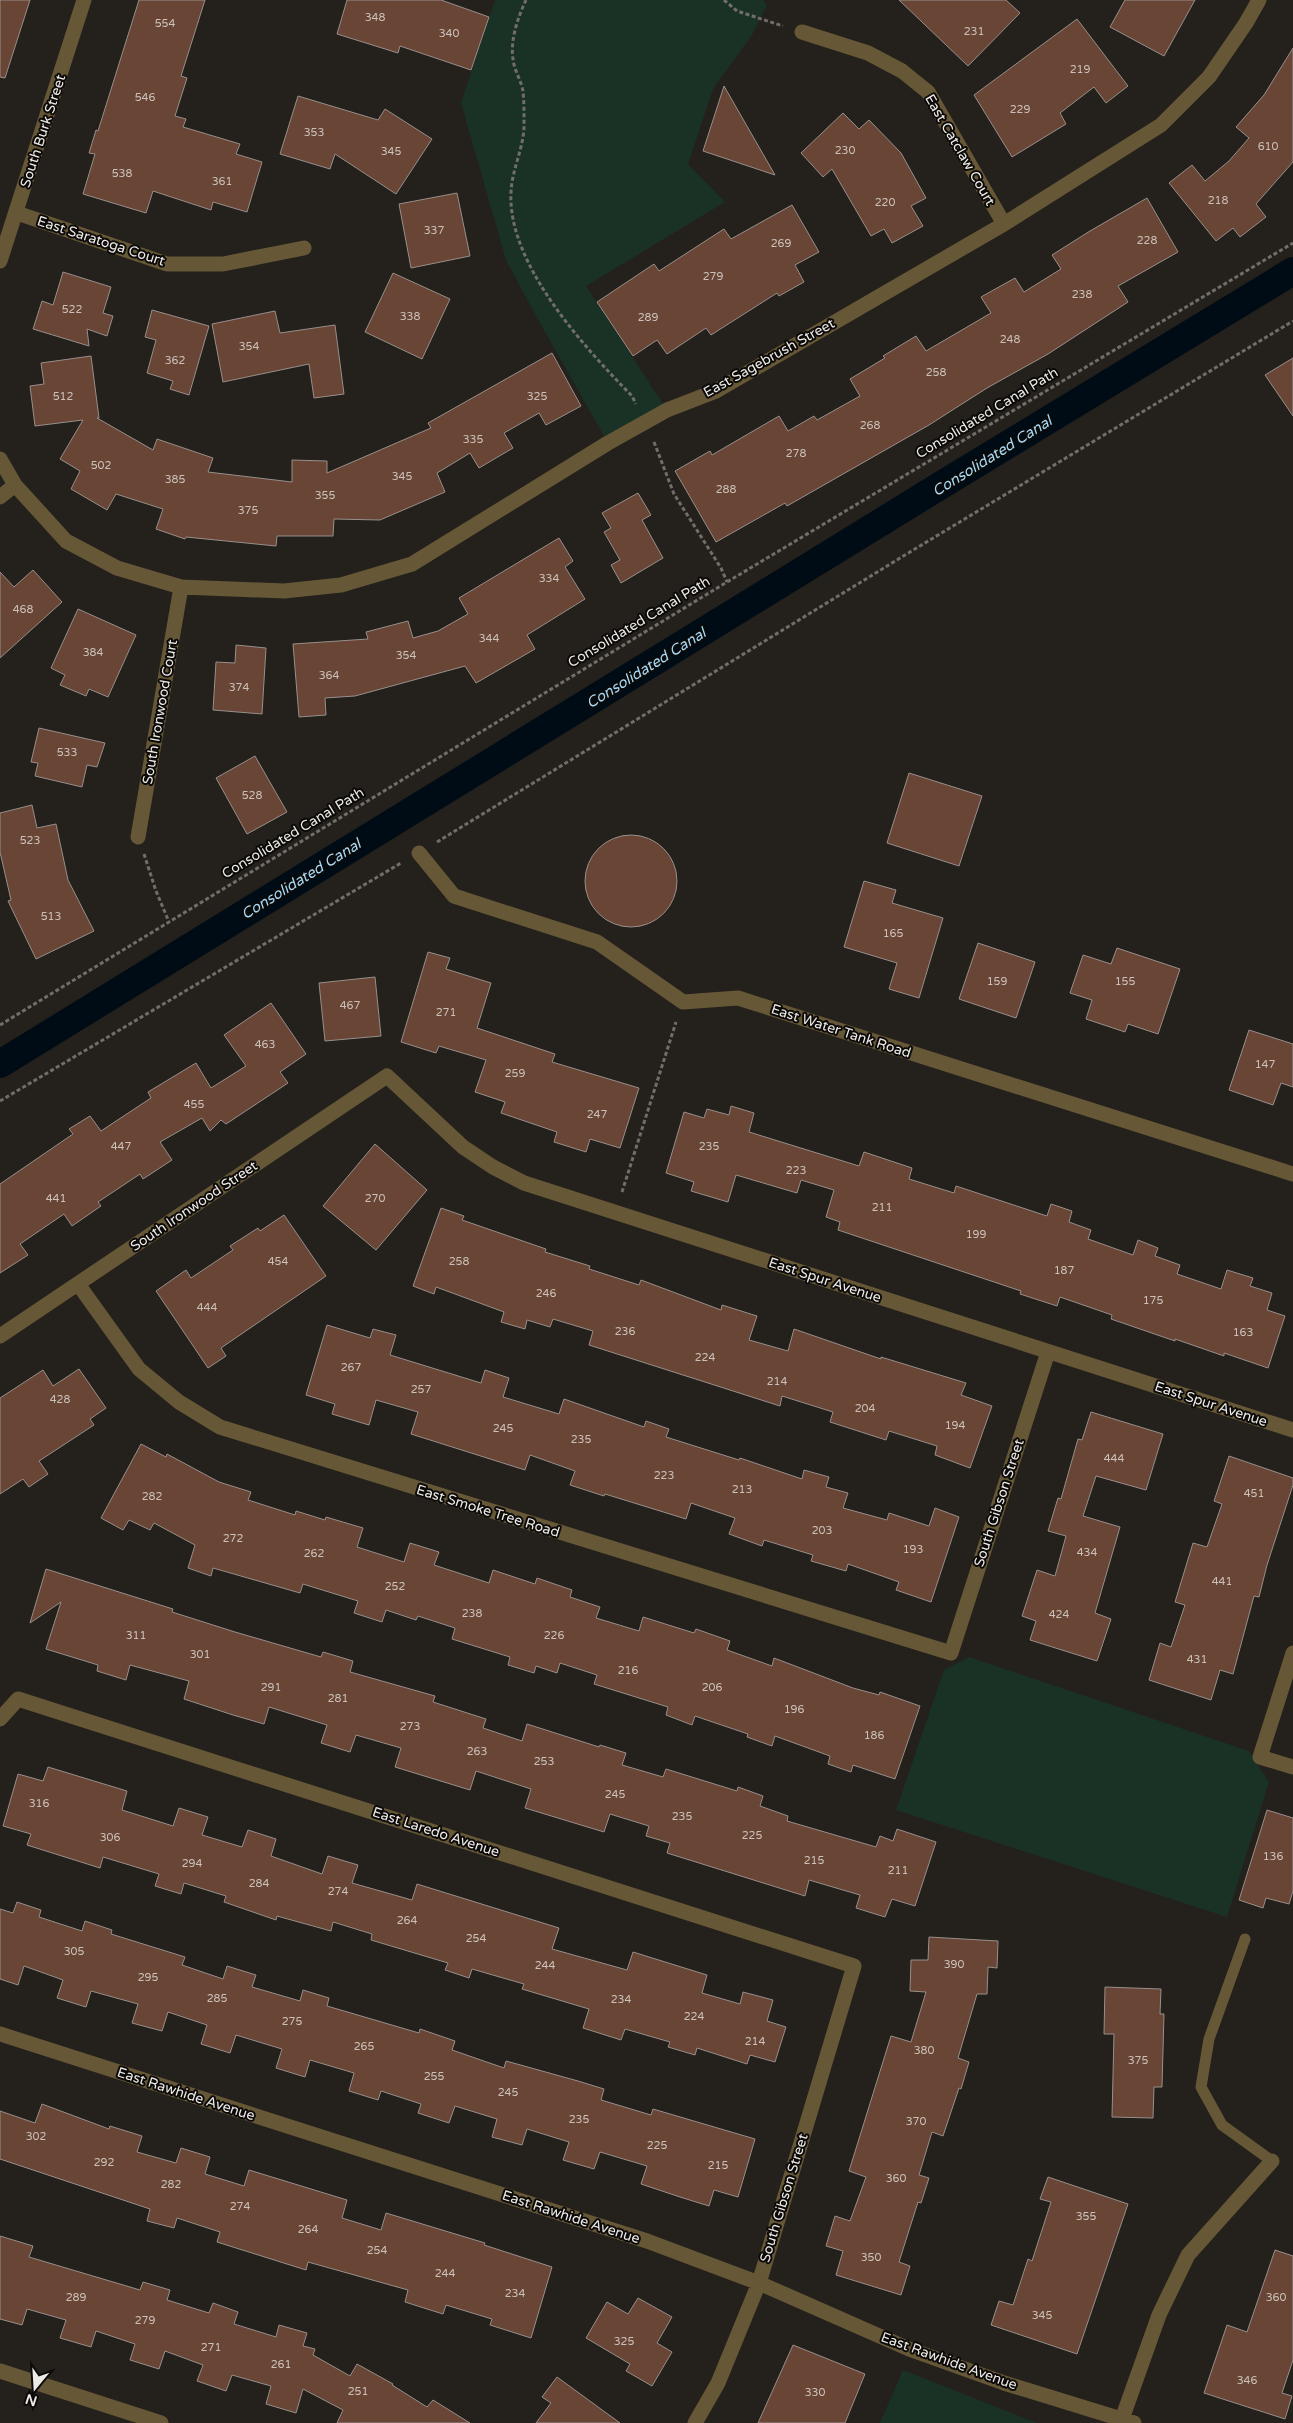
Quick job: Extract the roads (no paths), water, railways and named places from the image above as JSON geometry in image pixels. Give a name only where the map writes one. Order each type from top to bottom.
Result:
[{"type":"street","name":"South Burk Street","points":[[0,261],[84,0]]},
{"type":"street","name":"East Sagebrush Street","points":[[182,587],[284,591],[341,585],[412,564],[646,421],[667,410],[716,391],[1004,224],[1161,125],[1209,77],[1246,23],[1259,0]]},
{"type":"street","name":"East Catclaw Court","points":[[802,32],[868,53],[902,71],[928,92],[1004,224]]},
{"type":"street","name":"East Saratoga Court","points":[[17,213],[166,264],[223,264],[304,248]]},
{"type":"street","points":[[0,459],[15,485],[66,541],[117,568],[182,587]]},
{"type":"street","points":[[0,498],[15,485]]},
{"type":"street","name":"South Ironwood Court","points":[[138,837],[182,587]]},
{"type":"street","name":"East Water Tank Road","points":[[419,853],[454,896],[596,942],[683,1002],[738,998],[1293,1174]]},
{"type":"street","name":"East Spur Avenue","points":[[387,1076],[463,1147],[493,1167],[524,1183],[1293,1430]]},
{"type":"street","name":"South Ironwood Street","points":[[0,1336],[387,1076]]},
{"type":"street","name":"East Smoke Tree Road","points":[[78,1284],[139,1369],[179,1402],[220,1427],[951,1653]]},
{"type":"street","name":"South Gibson Street","points":[[951,1653],[1048,1352]]},
{"type":"street","points":[[1293,1652],[1260,1757],[1293,1767]]},
{"type":"street","name":"East Laredo Avenue","points":[[0,1719],[18,1699],[854,1966]]},
{"type":"street","name":"South Gibson Street","points":[[695,2423],[718,2383],[759,2284],[854,1966]]},
{"type":"street","name":"East Rawhide Avenue","points":[[0,2034],[647,2240],[759,2284],[917,2352],[1004,2383],[1128,2421]]},
{"type":"street","points":[[1128,2421],[1159,2315],[1188,2255],[1272,2161]]},
{"type":"street","points":[[0,2372],[161,2423]]},
{"type":"lane","points":[[1245,1940],[1209,2039],[1201,2087],[1222,2125],[1272,2161]]},
{"type":"waterway","name":"Consolidated Canal","points":[[0,1064],[1293,271]]}]
